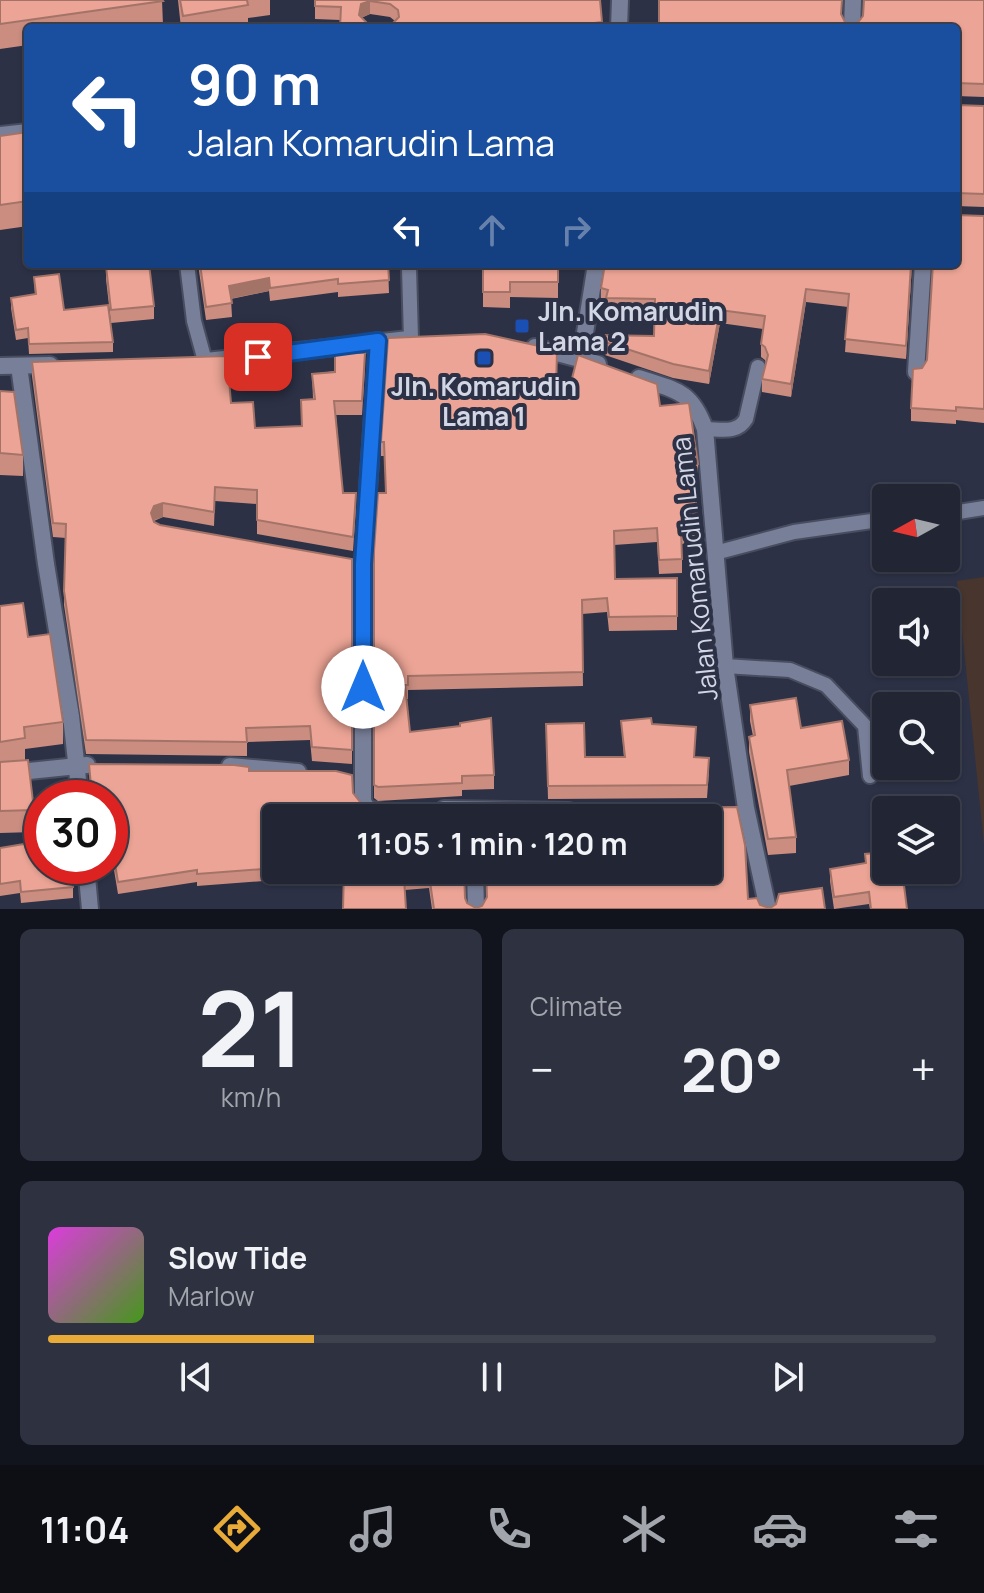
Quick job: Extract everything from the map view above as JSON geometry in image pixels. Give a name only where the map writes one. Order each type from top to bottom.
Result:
[{"type":"street","points":[[619,24],[620,0]]},
{"type":"street","points":[[852,24],[853,0]]},
{"type":"street","points":[[581,358],[595,268]]},
{"type":"street","points":[[916,372],[923,268]]},
{"type":"street","points":[[197,361],[417,339]]},
{"type":"street","points":[[364,804],[357,776],[356,563],[378,341]]},
{"type":"street","name":"Jalan Komarudin Lama","points":[[518,342],[617,370],[686,396],[697,406],[705,429],[738,808],[768,909]]},
{"type":"street","points":[[0,366],[65,365]]},
{"type":"street","points":[[19,366],[79,780]]},
{"type":"street","points":[[0,774],[78,765],[105,766]]},
{"type":"street","points":[[220,766],[312,772]]},
{"type":"street","points":[[88,884],[90,909]]},
{"type":"street","points":[[475,884],[476,909]]},
{"type":"lane","points":[[0,134],[24,131]]},
{"type":"lane","points":[[187,268],[197,361]]},
{"type":"lane","points":[[409,268],[417,339]]},
{"type":"lane","points":[[705,429],[733,430],[741,426],[746,419],[758,367]]},
{"type":"lane","points":[[960,512],[984,508]]},
{"type":"lane","points":[[715,553],[794,532],[872,521]]},
{"type":"lane","points":[[725,666],[790,670],[826,685],[865,726],[870,776]]},
{"type":"lane","points":[[762,909],[768,909]]},
{"type":"shaded area","points":[[984,577],[984,845],[960,588],[957,581]]},
{"type":"building","points":[[0,0],[162,0],[163,1],[0,24]]},
{"type":"building","points":[[180,0],[247,0],[248,5],[183,16]]},
{"type":"building","points":[[315,0],[600,0],[602,22],[392,24],[399,17],[398,10],[390,4],[370,1],[361,4],[359,15],[367,23],[379,24],[340,24],[341,7],[315,6]]},
{"type":"building","points":[[659,0],[842,0],[841,14],[846,24],[690,24],[659,24]]},
{"type":"building","points":[[864,0],[984,0],[984,84],[960,83],[960,24],[857,24],[863,16]]},
{"type":"building","points":[[960,105],[984,106],[984,194],[960,193]]},
{"type":"building","points":[[24,133],[24,202],[0,205],[0,136]]},
{"type":"building","points":[[960,215],[984,216],[984,409],[911,408],[913,369],[922,368],[927,360],[933,268],[960,268]]},
{"type":"building","points":[[106,268],[149,268],[154,306],[111,310]]},
{"type":"building","points":[[201,268],[388,268],[389,280],[338,284],[338,279],[270,288],[269,278],[229,286],[232,303],[206,307]]},
{"type":"building","points":[[483,268],[558,268],[558,282],[510,282],[510,292],[483,292]]},
{"type":"building","points":[[604,268],[911,268],[906,346],[845,339],[849,294],[806,289],[791,384],[762,379],[768,355],[761,344],[765,316],[720,310],[709,371],[673,364],[599,340],[600,335],[654,336],[655,299],[606,298],[608,290],[601,288]]},
{"type":"building","points":[[59,274],[64,310],[108,305],[113,342],[29,344],[28,328],[16,330],[11,298],[36,294],[34,277]]},
{"type":"building","points":[[485,334],[557,350],[556,392],[568,394],[578,355],[657,384],[660,406],[689,403],[698,464],[693,464],[698,528],[681,530],[682,559],[659,560],[657,528],[614,531],[615,579],[677,578],[677,616],[609,617],[607,598],[582,600],[583,672],[408,676],[408,685],[405,685],[410,732],[460,726],[460,723],[491,718],[494,775],[462,776],[462,783],[378,787],[374,785],[374,551],[378,493],[386,493],[384,442],[381,442],[388,338]]},
{"type":"building","points":[[335,353],[365,353],[362,401],[334,401],[343,493],[356,493],[353,537],[257,520],[257,490],[215,487],[214,512],[163,503],[154,506],[151,513],[154,522],[160,525],[352,559],[352,750],[312,747],[310,726],[246,728],[247,742],[86,740],[64,591],[66,524],[53,523],[32,362],[227,356],[231,403],[253,402],[255,428],[302,426],[301,400],[315,399],[312,374],[335,372]]},
{"type":"building","points":[[0,391],[14,392],[23,455],[0,453]]},
{"type":"building","points":[[23,603],[28,637],[50,634],[63,722],[24,727],[25,738],[0,742],[0,606]]},
{"type":"building","points":[[796,698],[801,728],[842,721],[849,760],[787,770],[796,837],[768,839],[749,737],[755,735],[750,705]]},
{"type":"building","points":[[651,718],[652,724],[696,727],[694,757],[709,758],[707,785],[548,786],[546,724],[584,723],[585,757],[625,757],[621,721]]},
{"type":"building","points":[[28,760],[30,780],[24,780],[24,810],[0,811],[0,762]]},
{"type":"building","points":[[89,764],[234,765],[249,767],[249,771],[336,771],[352,775],[353,793],[362,804],[262,804],[262,869],[197,874],[197,870],[128,880],[128,780],[91,780]]},
{"type":"building","points":[[722,807],[737,807],[745,845],[748,899],[757,898],[760,905],[770,908],[776,904],[779,894],[822,888],[825,909],[434,909],[430,884],[464,884],[467,903],[476,908],[482,906],[487,897],[487,884],[722,884]]},
{"type":"building","points":[[24,844],[24,884],[73,884],[73,887],[21,892],[20,881],[0,884],[0,848]]},
{"type":"building","points":[[872,853],[872,884],[904,884],[907,909],[871,909],[869,892],[834,897],[830,869],[866,863],[865,854]]},
{"type":"building","points":[[344,884],[404,884],[406,909],[343,909]]},
{"type":"place","name":"Jln. Komarudin Lama 2","points":[[522,326]]},
{"type":"place","name":"Jln. Komarudin Lama 1","points":[[484,358]]},
{"type":"route","points":[[258,357],[378,341],[363,564],[363,687]]}]
